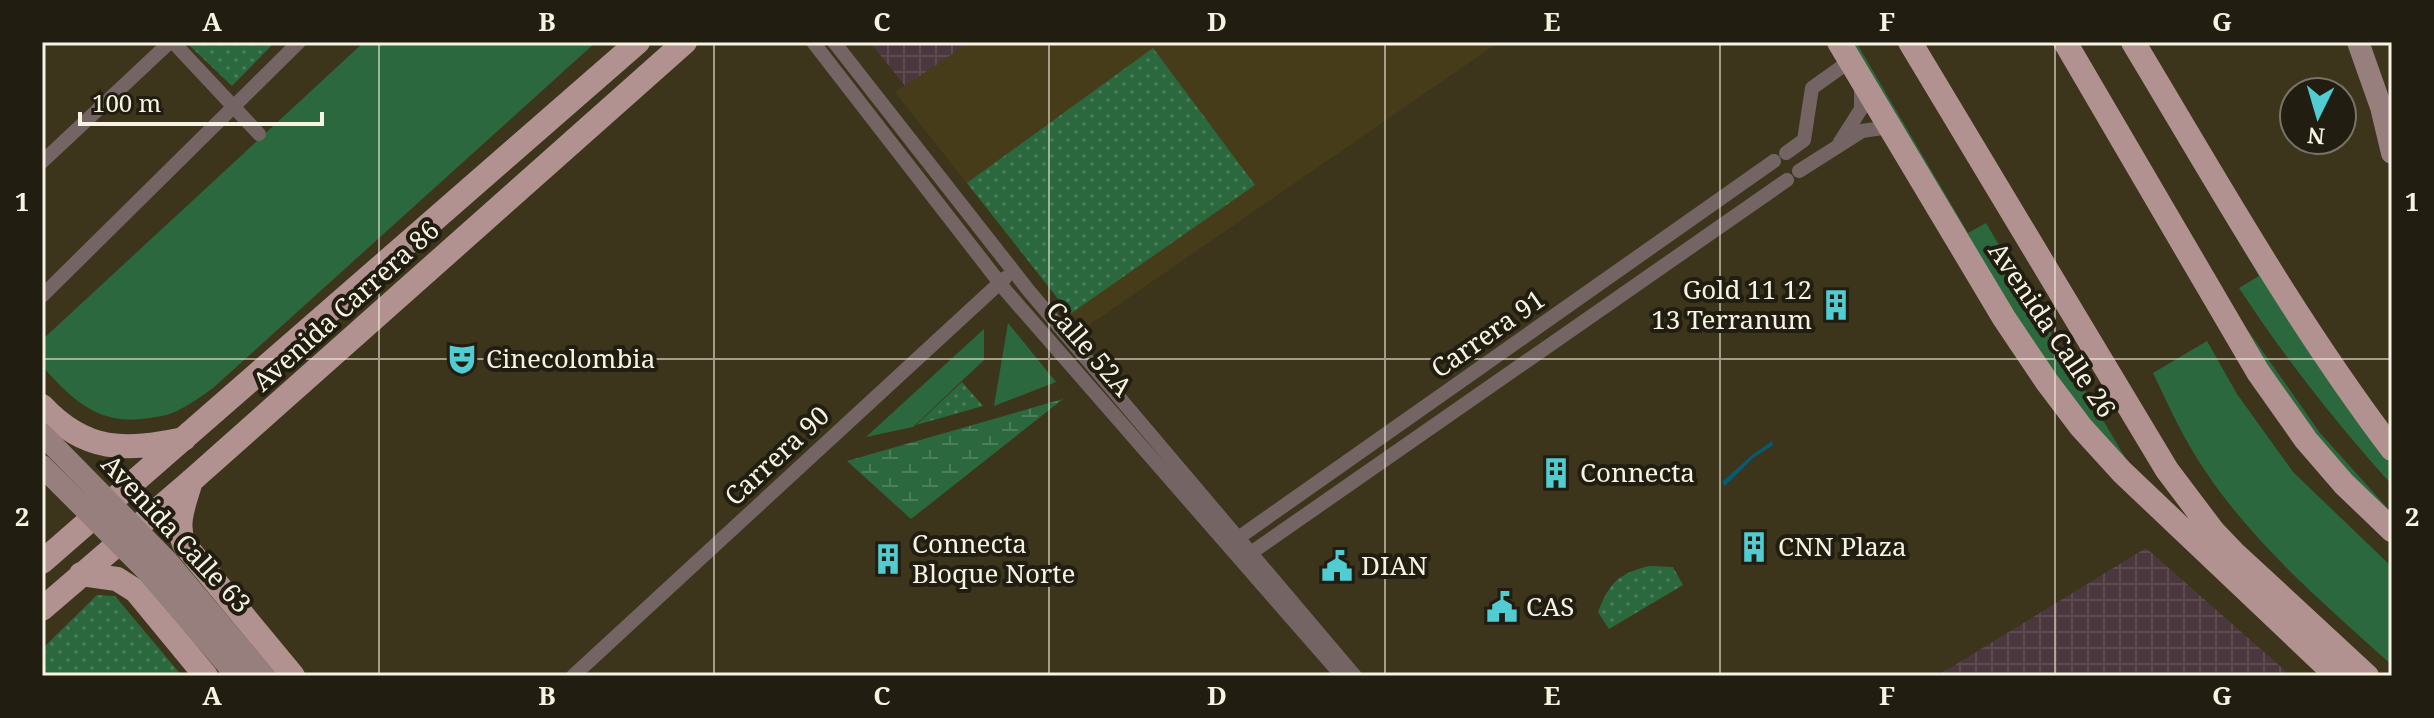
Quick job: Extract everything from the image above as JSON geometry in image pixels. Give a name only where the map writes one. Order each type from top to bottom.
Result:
[{"type":"main road","name":"Avenida Carrera 86","points":[[42,562],[638,42]]},
{"type":"main road","name":"Avenida Carrera 86","points":[[42,609],[191,481],[685,42]]},
{"type":"main road","name":"Avenida Calle 26","points":[[1910,42],[2167,470],[2213,531],[2234,553],[2367,676]]},
{"type":"main road","points":[[2065,42],[2258,372],[2306,440],[2344,484],[2392,530]]},
{"type":"main road","points":[[2133,42],[2292,308],[2392,449]]},
{"type":"main road","points":[[2358,42],[2381,107],[2392,153]]},
{"type":"main road","name":"Avenida Calle 26","points":[[1850,60],[2004,318],[2081,427],[2122,472],[2337,676]]},
{"type":"main road","points":[[42,406],[63,426],[93,442],[133,448],[186,438]]},
{"type":"main road","name":"Avenida Calle 63","points":[[42,434],[168,562],[264,676]]},
{"type":"main road","name":"Avenida Calle 63","points":[[42,466],[148,572],[237,676]]},
{"type":"main road","points":[[191,481],[179,530],[184,544],[293,676]]},
{"type":"main road","points":[[81,574],[117,579],[136,591],[206,676]]},
{"type":"street","points":[[42,162],[172,42],[259,134]]},
{"type":"street","points":[[42,296],[299,42]]},
{"type":"street","name":"Calle 52A","points":[[813,42],[1000,282],[1355,676]]},
{"type":"street","name":"Calle 52A","points":[[834,42],[1013,270],[1234,541]]},
{"type":"street","points":[[1816,159],[1804,140],[1812,88],[1850,60]]},
{"type":"street","name":"Carrera 91","points":[[1838,144],[1861,109],[1863,99],[1850,60]]},
{"type":"street","name":"Carrera 91","points":[[1247,556],[1838,144],[1867,129],[1889,127]]},
{"type":"street","name":"Carrera 91","points":[[1234,541],[1804,140]]},
{"type":"street","name":"Carrera 90","points":[[573,676],[1013,270]]},
{"type":"street","name":"Calle 52A","points":[[1247,556],[1342,676]]},
{"type":"shaded area","points":[[870,42],[970,42],[905,86]]},
{"type":"shaded area","points":[[970,42],[1499,42],[1082,330],[895,92]]},
{"type":"shaded area","points":[[2146,548],[2291,676],[1937,676]]},
{"type":"green space","points":[[186,42],[275,42],[232,86]]},
{"type":"green space","points":[[364,42],[596,42],[200,397],[182,409],[145,419],[110,417],[97,413],[74,398],[42,366],[42,340]]},
{"type":"green space","points":[[1849,42],[1856,42],[1968,233],[1986,223],[2142,486],[2025,338]]},
{"type":"green space","points":[[2120,42],[2127,42],[2392,460],[2392,485],[2312,390],[2239,288],[2259,276]]},
{"type":"green space","points":[[1153,48],[1255,185],[1070,314],[967,183]]},
{"type":"green space","points":[[1008,323],[1056,382],[994,406]]},
{"type":"green space","points":[[984,329],[984,360],[913,427],[866,437]]},
{"type":"green space","points":[[2247,329],[2320,433],[2392,513],[2392,522],[2296,416]]},
{"type":"green space","points":[[2207,341],[2237,394],[2293,472],[2392,567],[2392,665],[2261,541],[2215,485],[2189,445],[2153,373]]},
{"type":"green space","points":[[962,382],[983,406],[916,425]]},
{"type":"green space","points":[[1063,399],[911,519],[847,461]]},
{"type":"green space","points":[[1649,566],[1673,567],[1683,585],[1609,629],[1598,612],[1611,586],[1622,576]]},
{"type":"green space","points":[[97,595],[115,596],[182,676],[42,676],[42,649]]},
{"type":"water","points":[[1772,441],[1773,445],[1753,458],[1725,486],[1722,482]]},
{"type":"place","name":"Gold 11 12 13 Terranum","points":[[1836,305]]},
{"type":"place","name":"Cinecolombia","points":[[462,359]]},
{"type":"place","name":"Connecta","points":[[1556,473]]},
{"type":"place","name":"CNN Plaza","points":[[1754,547]]},
{"type":"place","name":"Connecta Bloque Norte","points":[[888,559]]},
{"type":"place","name":"DIAN","points":[[1337,566]]},
{"type":"place","name":"CAS","points":[[1502,607]]}]
